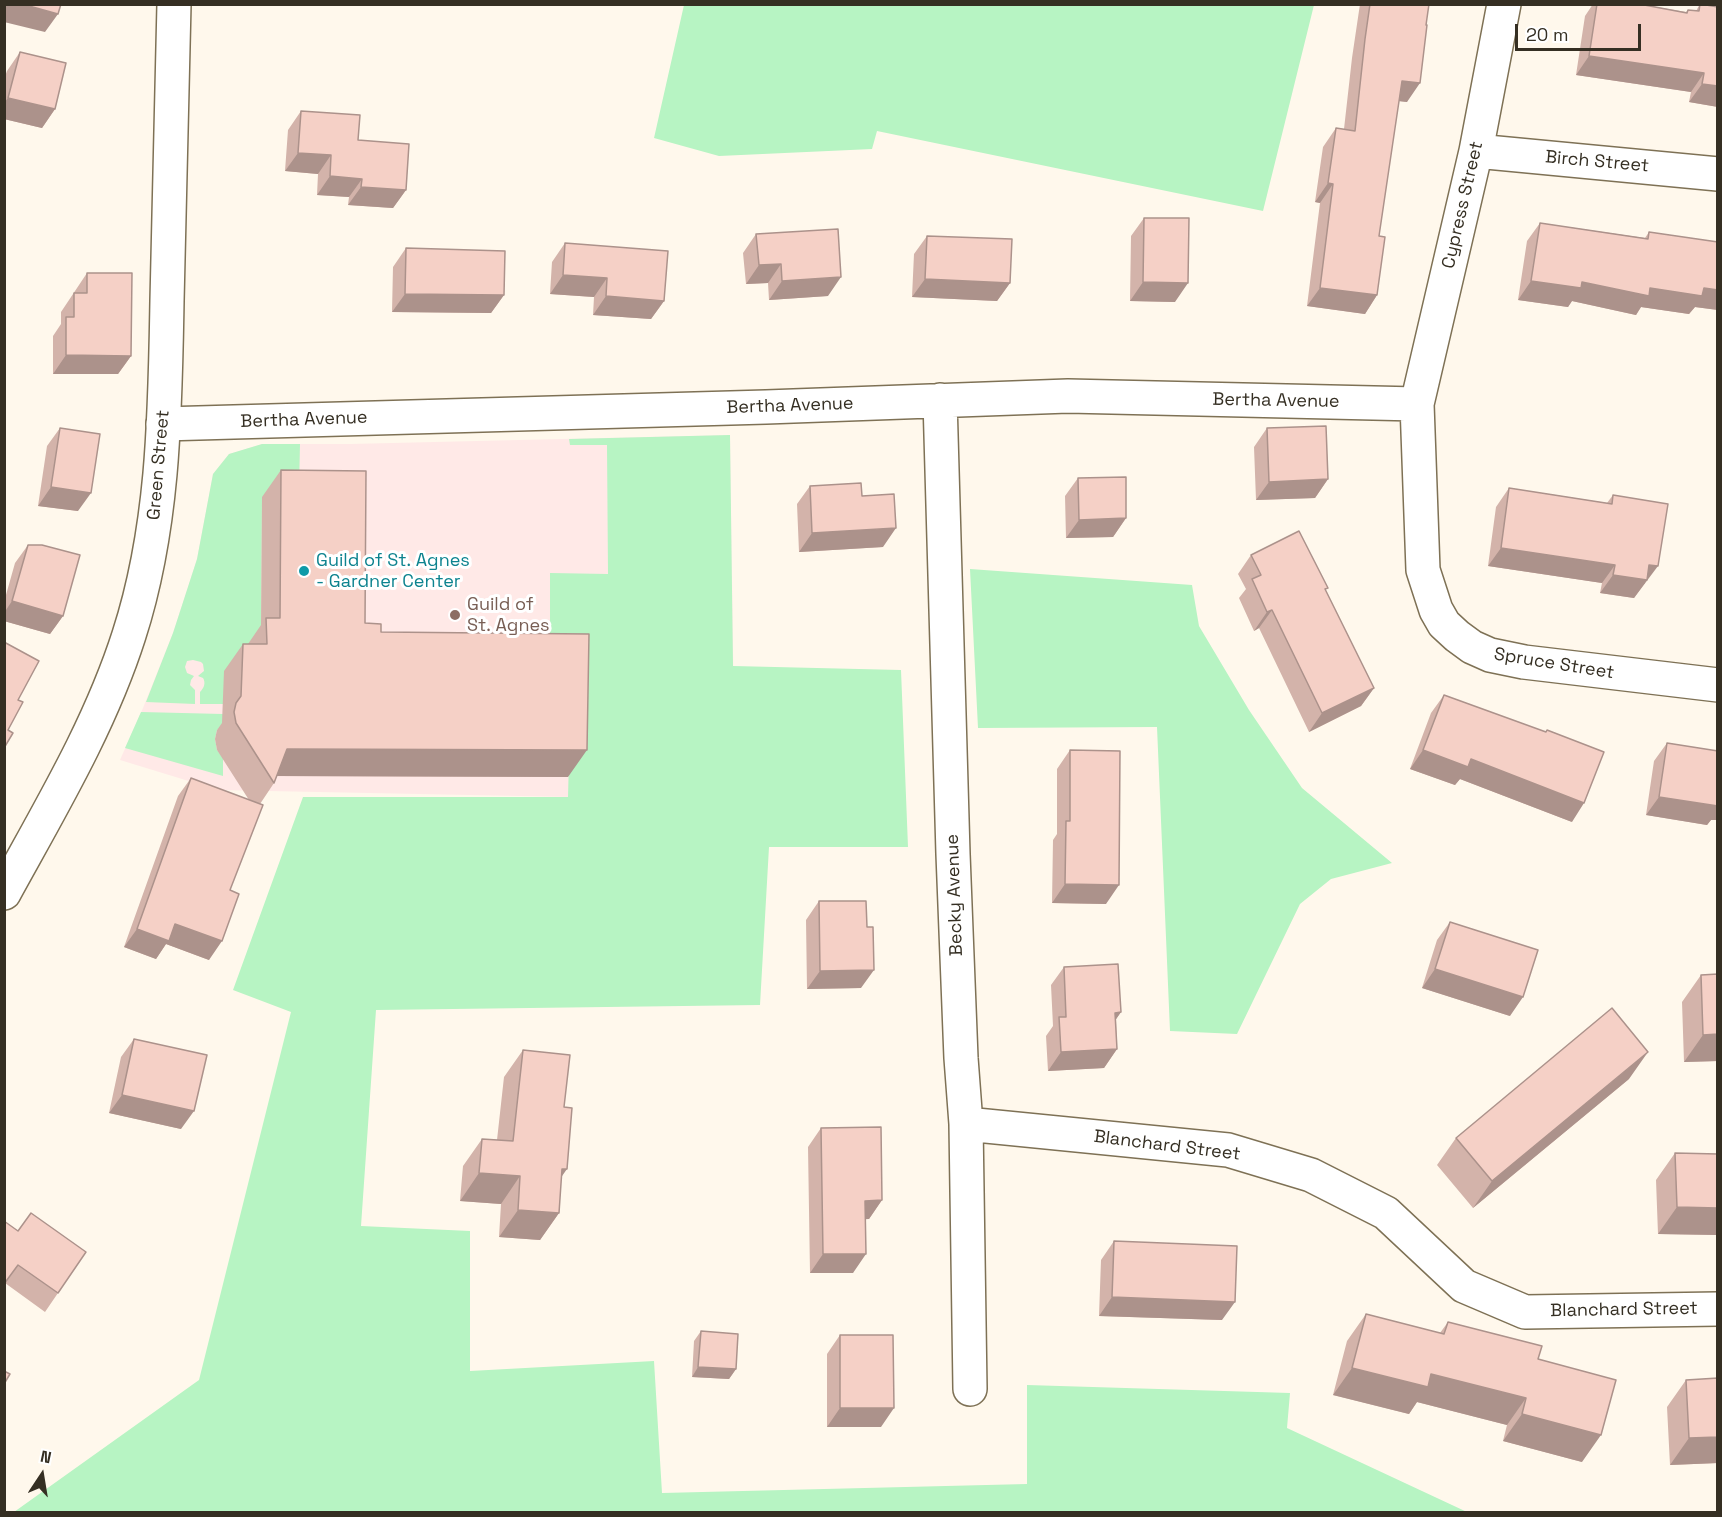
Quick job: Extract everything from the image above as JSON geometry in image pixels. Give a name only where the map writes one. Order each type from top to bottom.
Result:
[{"type":"street","name":"Green Street","points":[[4,893],[50,810],[94,724],[112,682],[130,634],[153,541],[159,493],[166,375],[174,4]]},
{"type":"street","name":"Cypress Street","points":[[1417,404],[1476,150],[1504,4]]},
{"type":"street","name":"Birch Street","points":[[1476,150],[1718,174]]},
{"type":"street","name":"Bertha Avenue","points":[[163,424],[1075,396],[1417,404]]},
{"type":"street","name":"Becky Avenue","points":[[940,400],[952,854],[966,1124],[970,1389]]},
{"type":"street","name":"Spruce Street","points":[[1417,404],[1423,570],[1436,610],[1450,630],[1472,646],[1501,658],[1718,685]]},
{"type":"street","name":"Blanchard Street","points":[[966,1124],[1228,1150],[1311,1175],[1386,1213],[1464,1286],[1525,1312],[1718,1309]]},
{"type":"shaded area","name":"Guild of St. Agnes","points":[[730,435],[734,723],[570,797],[218,790],[120,760],[173,633],[197,559],[213,474],[229,454],[262,444]]},
{"type":"green space","points":[[684,4],[1314,5],[1263,211],[877,131],[872,149],[719,156],[654,138]]},
{"type":"green space","points":[[730,435],[733,666],[901,670],[908,847],[769,847],[760,1005],[376,1010],[361,1226],[470,1231],[470,1371],[654,1361],[662,1493],[1027,1484],[1027,1385],[1290,1393],[1287,1428],[1467,1512],[14,1512],[199,1380],[291,1012],[233,990],[303,797],[568,797],[570,721],[582,634],[550,633],[550,573],[608,574],[607,445],[570,445],[569,439]]},
{"type":"green space","points":[[262,444],[300,444],[299,488],[262,497],[261,645],[224,704],[200,704],[200,692],[204,682],[203,678],[198,676],[204,671],[203,664],[193,660],[187,661],[185,667],[187,673],[194,676],[190,685],[195,690],[195,704],[146,702],[173,633],[197,559],[213,474],[229,454]]},
{"type":"green space","points":[[970,569],[1192,585],[1199,626],[1249,710],[1302,788],[1392,863],[1331,879],[1300,904],[1237,1034],[1170,1031],[1157,727],[978,728]]},
{"type":"green space","points":[[141,712],[223,714],[223,723],[217,730],[215,739],[217,750],[223,758],[223,776],[125,748]]},
{"type":"building","points":[[22,4],[61,4],[58,14]]},
{"type":"building","points":[[1370,4],[1429,4],[1420,83],[1402,81],[1379,236],[1385,237],[1377,295],[1320,288],[1333,184],[1328,183],[1336,128],[1355,131]]},
{"type":"building","points":[[1597,4],[1639,4],[1687,13],[1688,10],[1699,11],[1700,4],[1718,7],[1718,86],[1702,84],[1704,73],[1589,56]]},
{"type":"building","points":[[20,52],[66,63],[55,109],[8,98]]},
{"type":"building","points":[[301,111],[360,115],[358,140],[409,144],[406,190],[361,187],[362,179],[330,176],[331,155],[298,153]]},
{"type":"building","points":[[1144,218],[1189,218],[1188,283],[1143,282]]},
{"type":"building","points":[[1540,223],[1648,239],[1649,232],[1718,242],[1718,290],[1704,288],[1702,296],[1650,288],[1649,296],[1582,282],[1581,288],[1531,281]]},
{"type":"building","points":[[838,229],[841,277],[782,281],[781,264],[759,265],[756,234]]},
{"type":"building","points":[[927,236],[1012,239],[1010,283],[925,279]]},
{"type":"building","points":[[565,243],[668,251],[664,301],[606,296],[607,278],[563,275]]},
{"type":"building","points":[[406,248],[505,251],[504,295],[405,294]]},
{"type":"building","points":[[87,273],[132,273],[131,356],[66,355],[66,317],[74,317],[74,293],[87,293]]},
{"type":"building","points":[[1326,426],[1328,479],[1269,482],[1267,428]]},
{"type":"building","points":[[60,428],[100,434],[91,493],[51,487]]},
{"type":"building","name":"Guild of St. Agnes - Gardner Center","points":[[281,470],[366,471],[365,623],[381,624],[381,632],[589,634],[587,750],[287,749],[274,783],[236,723],[234,712],[241,696],[243,644],[267,644],[266,618],[280,618]]},
{"type":"building","points":[[1126,477],[1126,518],[1079,520],[1078,478]]},
{"type":"building","points":[[861,483],[862,496],[894,494],[896,528],[812,533],[810,486]]},
{"type":"building","points":[[1509,488],[1612,504],[1613,495],[1668,504],[1658,566],[1649,565],[1647,580],[1613,575],[1615,565],[1501,548]]},
{"type":"building","points":[[1299,531],[1374,688],[1322,713],[1272,610],[1267,612],[1252,579],[1261,575],[1251,555]]},
{"type":"building","points":[[28,545],[42,545],[80,555],[63,616],[12,601]]},
{"type":"building","points":[[4,642],[39,661],[18,700],[23,702],[8,730],[13,733],[4,748]]},
{"type":"building","points":[[1444,695],[1604,752],[1584,803],[1471,759],[1468,767],[1423,750]]},
{"type":"building","points":[[1667,743],[1718,751],[1718,806],[1659,797]]},
{"type":"building","points":[[1070,750],[1120,751],[1119,885],[1065,884],[1066,821],[1070,821]]},
{"type":"building","points":[[191,778],[263,805],[230,890],[239,894],[222,941],[175,924],[169,941],[137,929]]},
{"type":"building","points":[[819,901],[866,901],[867,927],[873,927],[874,970],[820,971]]},
{"type":"building","points":[[1450,922],[1538,950],[1523,997],[1435,969]]},
{"type":"building","points":[[1118,964],[1121,1012],[1115,1013],[1117,1049],[1061,1052],[1059,1017],[1066,1017],[1064,967]]},
{"type":"building","points":[[1718,974],[1718,1034],[1703,1035],[1701,975]]},
{"type":"building","points":[[1612,1008],[1648,1052],[1492,1181],[1456,1138]]},
{"type":"building","points":[[134,1039],[207,1055],[194,1111],[122,1095]]},
{"type":"building","points":[[523,1050],[570,1055],[564,1107],[572,1108],[567,1169],[562,1169],[559,1213],[518,1210],[520,1176],[479,1173],[482,1139],[513,1141]]},
{"type":"building","points":[[881,1127],[882,1200],[865,1201],[866,1254],[823,1254],[821,1128]]},
{"type":"building","points":[[1675,1153],[1718,1154],[1718,1208],[1677,1207]]},
{"type":"building","points":[[31,1213],[86,1252],[58,1293],[18,1265],[4,1284],[4,1221],[18,1231]]},
{"type":"building","points":[[1114,1241],[1237,1246],[1235,1302],[1112,1297]]},
{"type":"building","points":[[1366,1314],[1444,1334],[1448,1322],[1542,1346],[1538,1359],[1616,1380],[1601,1435],[1522,1414],[1526,1398],[1431,1374],[1428,1387],[1352,1368]]},
{"type":"building","points":[[701,1331],[738,1334],[736,1369],[698,1367]]},
{"type":"building","points":[[840,1335],[893,1335],[894,1408],[840,1408]]},
{"type":"building","points":[[4,1371],[10,1374],[4,1384]]},
{"type":"building","points":[[1718,1378],[1718,1437],[1689,1438],[1686,1380]]},
{"type":"place","name":"Guild of St. Agnes - Gardner Center","points":[[304,571]]},
{"type":"place","name":"Guild of St. Agnes","points":[[455,615]]}]
